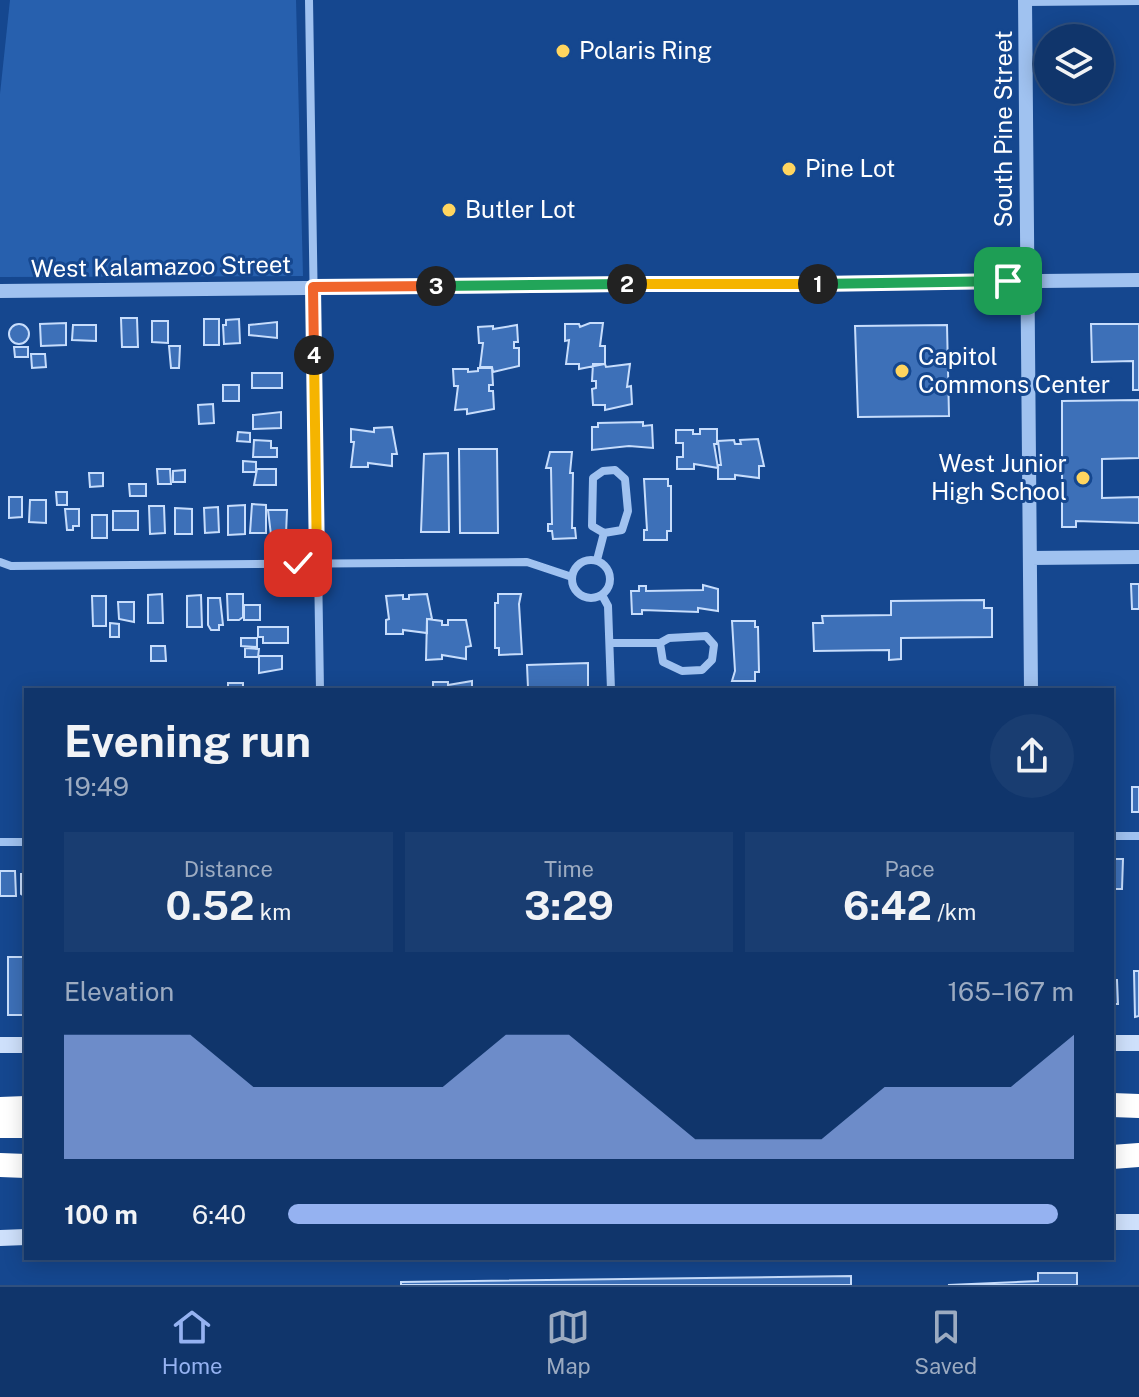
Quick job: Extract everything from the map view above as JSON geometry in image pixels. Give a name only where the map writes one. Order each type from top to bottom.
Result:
[{"type":"highway","points":[[1114,1105],[1139,1106]]},
{"type":"highway","points":[[0,1109],[24,1108]]},
{"type":"highway","points":[[1114,1115],[1139,1115]]},
{"type":"highway","points":[[0,1126],[24,1126]]},
{"type":"highway","points":[[1114,1143],[1139,1143]]},
{"type":"highway","points":[[0,1153],[24,1153]]},
{"type":"highway","points":[[1114,1157],[1139,1155]]},
{"type":"highway","points":[[0,1165],[24,1166]]},
{"type":"main road","points":[[1114,1043],[1139,1043]]},
{"type":"main road","points":[[0,1045],[24,1045]]},
{"type":"main road","points":[[1114,1222],[1139,1222]]},
{"type":"main road","points":[[0,1238],[24,1237]]},
{"type":"street","points":[[309,0],[320,688]]},
{"type":"street","points":[[1025,1],[1139,1]]},
{"type":"street","name":"South Pine Street","points":[[1025,1],[1031,688]]},
{"type":"street","name":"West Kalamazoo Street","points":[[0,291],[1139,280]]},
{"type":"street","points":[[615,470],[625,479],[628,511],[622,530],[604,533],[592,526],[593,478],[603,471],[615,470]]},
{"type":"street","points":[[597,560],[604,533]]},
{"type":"street","points":[[1030,558],[1139,557]]},
{"type":"street","points":[[597,560],[610,573],[609,586],[602,595],[584,597],[575,589],[572,577],[581,563],[597,560]]},
{"type":"street","points":[[0,562],[11,566],[527,562],[572,577]]},
{"type":"street","points":[[602,595],[608,606],[611,688]]},
{"type":"street","points":[[611,643],[660,643],[669,638],[706,636],[714,645],[712,660],[702,670],[682,671],[663,662],[660,643]]},
{"type":"street","points":[[1114,836],[1139,836]]},
{"type":"street","points":[[0,842],[24,842]]},
{"type":"shaded area","points":[[10,0],[296,0],[303,276],[0,277],[0,94]]},
{"type":"building","points":[[121,318],[137,318],[138,347],[122,347]]},
{"type":"building","points":[[204,319],[219,319],[219,345],[204,345]]},
{"type":"building","points":[[239,319],[240,343],[224,344],[223,325],[226,325],[226,320]]},
{"type":"building","points":[[152,321],[168,321],[168,343],[152,342]]},
{"type":"building","points":[[277,322],[277,338],[249,335],[249,325]]},
{"type":"building","points":[[66,323],[66,345],[41,346],[40,324]]},
{"type":"building","points":[[603,323],[600,346],[605,346],[605,364],[579,369],[579,364],[566,364],[569,340],[565,341],[565,324],[579,324],[580,327]]},
{"type":"building","points":[[19,324],[26,327],[29,334],[26,341],[19,344],[12,341],[9,334],[12,327]]},
{"type":"building","points":[[1091,324],[1139,324],[1139,390],[1133,390],[1133,361],[1092,362]]},
{"type":"building","points":[[73,325],[96,325],[96,341],[72,340]]},
{"type":"building","points":[[517,325],[518,342],[514,342],[514,348],[519,348],[519,366],[493,372],[492,367],[480,367],[483,343],[479,343],[478,327],[493,326],[493,329]]},
{"type":"building","name":"Capitol Commons Center","points":[[947,325],[949,416],[858,417],[855,326]]},
{"type":"building","points":[[169,346],[180,346],[179,368],[171,368]]},
{"type":"building","points":[[14,347],[28,347],[28,357],[15,357]]},
{"type":"building","points":[[31,354],[45,354],[46,367],[32,368]]},
{"type":"building","points":[[593,364],[605,364],[606,367],[630,364],[627,387],[631,386],[632,404],[605,410],[605,405],[593,405],[592,389],[596,388],[596,381],[592,381]]},
{"type":"building","points":[[478,368],[492,368],[493,385],[489,385],[489,391],[493,391],[494,409],[467,414],[467,409],[455,410],[458,386],[454,386],[453,369],[468,369],[468,372],[478,371]]},
{"type":"building","points":[[252,373],[282,373],[282,388],[252,388]]},
{"type":"building","points":[[223,385],[239,385],[239,401],[223,401]]},
{"type":"building","name":"West Junior High School","points":[[1139,400],[1139,458],[1102,459],[1102,498],[1139,497],[1139,523],[1076,521],[1076,527],[1062,527],[1062,401]]},
{"type":"building","points":[[213,404],[214,423],[199,424],[198,405]]},
{"type":"building","points":[[281,412],[281,428],[253,429],[253,415]]},
{"type":"building","points":[[643,422],[643,426],[652,425],[653,448],[629,446],[592,450],[592,427],[598,427],[598,423]]},
{"type":"building","points":[[392,427],[397,454],[392,454],[392,466],[368,463],[368,467],[351,467],[354,442],[351,442],[351,429],[374,432],[374,428]]},
{"type":"building","points":[[700,429],[717,429],[717,444],[714,444],[718,468],[694,464],[694,469],[677,469],[677,457],[683,457],[683,443],[676,443],[676,430],[693,430],[693,434],[700,434]]},
{"type":"building","points":[[238,432],[250,433],[250,442],[237,441]]},
{"type":"building","points":[[758,439],[764,466],[759,466],[759,478],[735,475],[735,479],[718,479],[718,465],[721,465],[718,441],[734,440],[735,444],[741,444],[740,440]]},
{"type":"building","points":[[254,440],[271,441],[271,448],[277,448],[277,457],[253,457]]},
{"type":"building","points":[[459,449],[497,449],[498,533],[460,533]]},
{"type":"building","points":[[550,452],[572,452],[572,528],[575,528],[576,538],[553,539],[552,531],[548,531],[548,524],[552,524],[551,468],[546,468]]},
{"type":"building","points":[[448,453],[449,532],[421,532],[424,454]]},
{"type":"building","points":[[243,461],[256,462],[256,472],[243,472]]},
{"type":"building","points":[[157,469],[170,469],[171,484],[158,484]]},
{"type":"building","points":[[257,469],[276,469],[276,485],[254,485]]},
{"type":"building","points":[[185,470],[185,482],[173,482],[173,471]]},
{"type":"building","points":[[89,473],[103,473],[103,486],[90,487]]},
{"type":"building","points":[[644,479],[668,479],[668,486],[671,486],[671,531],[667,531],[667,540],[644,540],[644,530],[647,530]]},
{"type":"building","points":[[129,484],[146,484],[146,496],[130,496]]},
{"type":"building","points":[[56,492],[67,492],[67,505],[57,505]]},
{"type":"building","points":[[9,497],[22,497],[22,517],[9,518]]},
{"type":"building","points":[[30,500],[46,500],[46,523],[29,522]]},
{"type":"building","points":[[252,504],[266,505],[266,533],[250,533]]},
{"type":"building","points":[[245,505],[245,534],[228,535],[228,506]]},
{"type":"building","points":[[149,506],[164,506],[165,533],[150,534]]},
{"type":"building","points":[[218,507],[219,532],[205,533],[204,508]]},
{"type":"building","points":[[175,508],[192,509],[192,534],[175,534]]},
{"type":"building","points":[[65,509],[79,509],[79,526],[73,526],[73,530],[67,530]]},
{"type":"building","points":[[268,510],[287,510],[286,534],[271,535]]},
{"type":"building","points":[[113,511],[138,511],[138,530],[113,530]]},
{"type":"building","points":[[92,515],[107,515],[107,538],[92,538]]},
{"type":"building","points":[[1131,584],[1139,584],[1139,609],[1132,609]]},
{"type":"building","points":[[703,585],[718,589],[718,611],[698,608],[698,612],[642,610],[642,614],[632,614],[631,591],[639,591],[639,586],[646,586],[646,591],[703,590]]},
{"type":"building","points":[[162,594],[163,623],[148,623],[148,595]]},
{"type":"building","points":[[227,594],[243,594],[243,617],[239,620],[228,620]]},
{"type":"building","points":[[427,594],[432,619],[427,619],[427,633],[403,630],[403,634],[386,634],[386,620],[389,619],[386,596],[403,595],[403,599],[409,599],[409,595]]},
{"type":"building","points":[[498,594],[521,594],[522,654],[499,655],[499,648],[495,648],[495,603],[498,603]]},
{"type":"building","points":[[201,595],[202,627],[187,627],[187,596]]},
{"type":"building","points":[[92,596],[106,596],[106,626],[93,626]]},
{"type":"building","points":[[208,598],[220,598],[223,625],[219,625],[219,630],[211,630],[208,625]]},
{"type":"building","points":[[984,600],[984,608],[992,608],[992,637],[901,638],[901,659],[889,660],[889,650],[814,651],[813,623],[823,623],[822,616],[891,615],[891,601]]},
{"type":"building","points":[[118,602],[134,602],[134,622],[119,619]]},
{"type":"building","points":[[244,605],[260,605],[260,620],[244,620]]},
{"type":"building","points":[[427,619],[442,621],[442,625],[448,625],[448,620],[466,620],[471,646],[466,647],[466,659],[442,655],[442,659],[426,660]]},
{"type":"building","points":[[732,621],[755,621],[755,627],[758,627],[759,672],[755,672],[755,681],[732,681],[735,671]]},
{"type":"building","points":[[110,623],[119,624],[119,637],[110,637]]},
{"type":"building","points":[[258,627],[288,627],[288,643],[263,643],[263,637],[258,637]]},
{"type":"building","points":[[241,638],[257,638],[257,647],[241,646]]},
{"type":"building","points":[[151,646],[165,646],[166,661],[151,661]]},
{"type":"building","points":[[245,648],[259,649],[258,657],[245,657]]},
{"type":"building","points":[[259,656],[282,656],[282,669],[259,673]]},
{"type":"building","points":[[588,663],[588,687],[528,688],[527,665]]},
{"type":"building","points":[[472,681],[472,688],[433,688],[433,682],[448,682],[448,685]]},
{"type":"building","points":[[228,683],[243,683],[243,688],[228,688]]},
{"type":"building","points":[[1132,787],[1139,787],[1139,812],[1132,812]]},
{"type":"building","points":[[1114,859],[1123,859],[1122,889],[1114,889]]},
{"type":"building","points":[[0,871],[15,871],[16,896],[0,896]]},
{"type":"building","points":[[21,874],[24,874],[24,896],[21,894]]},
{"type":"building","points":[[8,957],[24,957],[24,1015],[8,1015]]},
{"type":"building","points":[[1134,971],[1139,971],[1139,1016],[1135,1017]]},
{"type":"building","points":[[1114,980],[1117,980],[1118,1004],[1114,1004]]},
{"type":"building","points":[[1038,1273],[1077,1273],[1077,1285],[948,1285],[1038,1281]]},
{"type":"building","points":[[851,1276],[851,1285],[401,1285],[401,1282]]},
{"type":"place","name":"Polaris Ring","points":[[563,51]]},
{"type":"place","name":"Pine Lot","points":[[789,169]]},
{"type":"place","name":"Butler Lot","points":[[449,210]]},
{"type":"place","name":"Capitol Commons Center","points":[[902,371]]},
{"type":"place","name":"West Junior High School","points":[[1083,478]]},
{"type":"route","points":[[298,563],[317,563],[313,287],[1008,281]]}]
